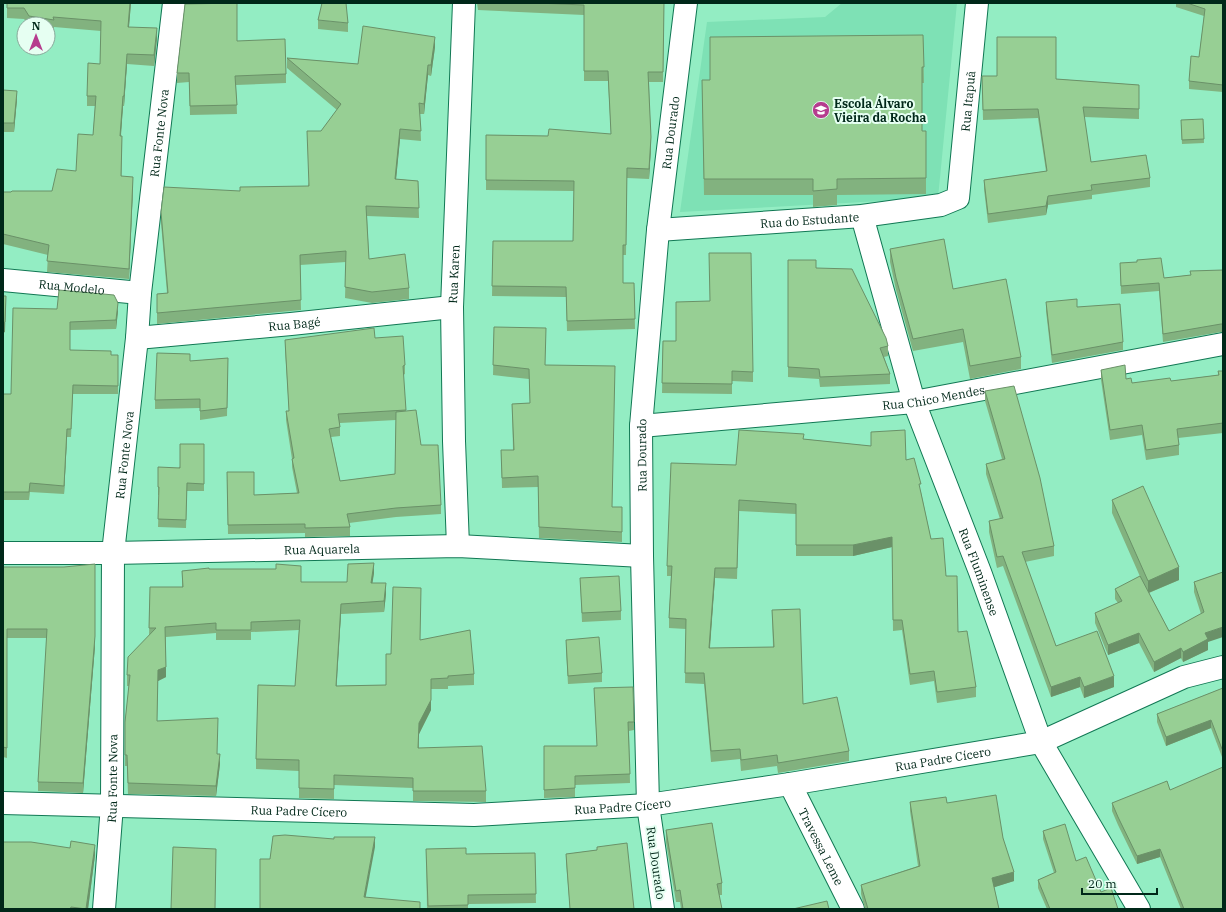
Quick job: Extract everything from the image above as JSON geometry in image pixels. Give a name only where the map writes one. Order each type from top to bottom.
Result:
[{"type":"street","name":"Rua Fonte Nova","points":[[104,909],[112,805],[113,553],[137,338],[140,293],[174,3]]},
{"type":"street","name":"Rua Karen","points":[[458,546],[454,441],[452,307],[464,3]]},
{"type":"street","name":"Rua Dourado","points":[[663,909],[648,805],[642,556],[641,426],[658,230],[686,3]]},
{"type":"street","name":"Rua Itapuã","points":[[958,198],[977,3]]},
{"type":"street","name":"Rua do Estudante","points":[[658,230],[862,216],[941,205],[958,198]]},
{"type":"street","name":"Rua Fluminense","points":[[862,216],[914,402],[980,572],[1041,742],[1138,909]]},
{"type":"street","name":"Rua Modelo","points":[[3,280],[140,293]]},
{"type":"street","name":"Rua Bagé","points":[[137,338],[452,307]]},
{"type":"street","name":"Rua Chico Mendes","points":[[641,426],[914,402],[1223,344]]},
{"type":"street","name":"Rua Aquarela","points":[[3,553],[113,553],[458,546],[642,556]]},
{"type":"street","name":"Rua Padre Cícero","points":[[3,803],[474,815],[648,805],[790,784],[1041,742],[1184,677],[1223,666]]},
{"type":"street","name":"Travessa Leme","points":[[790,784],[852,909]]},
{"type":"shaded area","name":"Escola Álvaro Vieira da Rocha","points":[[842,3],[957,3],[938,198],[680,212],[707,22],[825,17]]},
{"type":"building","points":[[7,3],[130,3],[128,27],[157,28],[154,55],[127,54],[120,136],[122,136],[121,176],[133,177],[129,269],[47,261],[49,245],[3,234],[3,192],[52,191],[57,169],[76,171],[78,134],[93,135],[96,96],[87,96],[88,63],[100,64],[101,21],[56,17],[56,16],[29,16],[24,8],[7,8]]},
{"type":"building","points":[[237,3],[237,41],[285,39],[286,74],[235,76],[237,105],[190,106],[189,73],[177,73],[185,4]]},
{"type":"building","points":[[322,3],[346,3],[348,23],[318,20]]},
{"type":"building","points":[[537,3],[664,3],[663,72],[648,72],[651,137],[649,169],[627,168],[626,245],[623,245],[623,283],[634,283],[635,319],[567,321],[566,287],[492,286],[493,241],[573,241],[574,181],[486,180],[486,135],[548,136],[549,129],[611,134],[608,71],[584,71],[584,5]]},
{"type":"building","points":[[1187,3],[1223,3],[1223,85],[1189,81],[1191,56],[1199,57],[1205,9]]},
{"type":"building","points":[[363,26],[435,37],[431,65],[428,65],[424,104],[419,103],[421,131],[400,129],[395,179],[418,181],[419,208],[366,206],[369,259],[405,254],[409,288],[372,292],[345,287],[346,251],[300,255],[301,300],[157,313],[157,294],[168,293],[161,212],[164,187],[240,191],[240,187],[309,186],[307,131],[321,131],[341,104],[287,58],[358,64]]},
{"type":"building","name":"Escola Álvaro Vieira da Rocha","points":[[923,35],[924,67],[922,67],[922,131],[926,131],[926,178],[837,179],[837,189],[813,191],[813,179],[704,179],[702,80],[710,80],[710,37]]},
{"type":"building","points":[[997,37],[1056,37],[1056,79],[1139,85],[1139,109],[1083,107],[1091,162],[1146,155],[1150,178],[1091,185],[1092,190],[1048,196],[1046,206],[988,214],[984,180],[1047,171],[1038,109],[983,110],[982,76],[997,76]]},
{"type":"building","points":[[3,90],[17,91],[14,123],[3,123]]},
{"type":"building","points":[[1203,119],[1204,139],[1182,140],[1181,120]]},
{"type":"building","points":[[944,239],[953,289],[1006,279],[1021,357],[970,366],[963,329],[913,339],[896,278],[890,249]]},
{"type":"building","points":[[709,253],[751,253],[753,372],[732,371],[732,384],[662,383],[663,341],[676,341],[676,302],[710,301]]},
{"type":"building","points":[[1161,258],[1164,278],[1191,275],[1190,271],[1223,270],[1223,324],[1163,334],[1159,283],[1121,286],[1120,263]]},
{"type":"building","points":[[788,260],[816,260],[816,268],[852,269],[886,338],[888,346],[880,348],[890,374],[820,377],[819,369],[788,367]]},
{"type":"building","points":[[59,290],[114,295],[118,303],[116,320],[70,322],[70,350],[111,351],[111,355],[118,355],[118,386],[73,385],[71,429],[67,429],[64,486],[30,483],[29,492],[3,492],[3,394],[11,394],[13,308],[57,309]]},
{"type":"building","points":[[3,296],[6,296],[5,322],[3,323]]},
{"type":"building","points":[[1077,299],[1077,307],[1120,304],[1123,342],[1052,355],[1046,302]]},
{"type":"building","points":[[494,327],[546,328],[545,365],[615,366],[612,507],[622,507],[622,532],[539,527],[538,476],[502,478],[501,450],[514,450],[512,404],[530,403],[529,369],[493,365]]},
{"type":"building","points":[[374,328],[375,338],[403,336],[405,365],[403,366],[406,410],[338,414],[340,427],[329,429],[340,481],[395,474],[396,412],[416,410],[421,445],[438,445],[441,505],[396,508],[347,514],[350,527],[305,528],[305,524],[228,525],[227,472],[254,472],[254,495],[299,493],[292,459],[294,458],[286,411],[289,411],[285,340]]},
{"type":"building","points":[[157,353],[190,354],[190,361],[228,358],[227,408],[200,411],[200,399],[155,400]]},
{"type":"building","points":[[1125,365],[1126,379],[1131,378],[1132,383],[1170,378],[1171,381],[1219,375],[1218,371],[1223,371],[1223,423],[1177,429],[1179,445],[1146,450],[1142,425],[1110,430],[1101,370]]},
{"type":"building","points":[[1014,386],[1040,478],[1054,546],[1022,552],[1056,646],[1097,631],[1114,676],[1084,687],[1080,677],[1051,687],[1003,556],[997,557],[989,521],[1003,518],[986,464],[1005,459],[985,391]]},
{"type":"building","points":[[739,430],[804,434],[803,439],[871,446],[871,432],[905,430],[906,460],[914,458],[921,484],[919,484],[931,539],[943,538],[946,576],[957,576],[958,632],[967,631],[976,687],[937,692],[934,671],[910,674],[902,620],[893,620],[892,537],[853,545],[796,545],[796,504],[739,500],[737,568],[715,568],[709,648],[774,647],[772,610],[800,609],[803,704],[837,697],[849,751],[778,763],[777,755],[741,760],[740,749],[711,751],[704,673],[685,673],[686,619],[669,618],[672,566],[667,566],[671,463],[736,465]]},
{"type":"building","points":[[180,444],[204,444],[204,484],[187,483],[186,520],[158,519],[158,467],[180,468]]},
{"type":"building","points":[[1143,486],[1179,567],[1148,581],[1112,500]]},
{"type":"building","points":[[374,563],[371,583],[386,583],[384,601],[341,604],[336,686],[386,685],[386,654],[391,654],[393,587],[421,588],[420,640],[470,630],[474,674],[431,679],[431,700],[419,723],[418,748],[482,746],[486,791],[413,791],[413,778],[334,775],[334,789],[299,788],[299,760],[256,759],[258,685],[295,686],[300,620],[251,622],[251,630],[216,630],[216,623],[165,627],[166,667],[158,670],[157,721],[218,718],[217,754],[220,754],[216,786],[128,783],[127,755],[125,755],[125,722],[130,675],[127,675],[128,657],[156,628],[149,628],[150,587],[183,587],[182,571],[209,568],[276,569],[276,564],[301,566],[301,582],[347,582],[348,564]]},
{"type":"building","points":[[95,564],[95,636],[83,783],[38,782],[47,629],[7,629],[7,748],[3,747],[3,567],[64,567]]},
{"type":"building","points":[[1223,572],[1223,627],[1205,633],[1208,639],[1183,652],[1181,648],[1154,662],[1139,633],[1108,645],[1095,613],[1122,601],[1115,589],[1140,576],[1169,631],[1204,612],[1194,582]]},
{"type":"building","points":[[619,576],[621,611],[582,613],[580,578]]},
{"type":"building","points":[[599,637],[602,673],[568,676],[566,640]]},
{"type":"building","points":[[633,687],[634,722],[628,722],[630,774],[575,776],[575,788],[544,790],[544,746],[597,746],[594,688]]},
{"type":"building","points":[[1223,688],[1223,749],[1211,720],[1166,737],[1157,714]]},
{"type":"building","points":[[1223,767],[1223,909],[1184,909],[1160,849],[1137,856],[1112,803],[1167,781],[1170,790]]},
{"type":"building","points":[[996,795],[1003,838],[1014,872],[992,878],[999,909],[868,909],[861,885],[920,866],[910,802],[946,797],[947,803]]},
{"type":"building","points":[[712,823],[722,883],[717,884],[722,909],[683,909],[680,890],[676,891],[666,830]]},
{"type":"building","points":[[1065,824],[1076,861],[1086,857],[1101,892],[1111,888],[1118,909],[1050,909],[1038,880],[1056,872],[1043,831]]},
{"type":"building","points":[[285,835],[334,839],[334,837],[375,837],[364,897],[420,902],[420,909],[260,909],[260,859],[270,859],[273,836]]},
{"type":"building","points":[[71,841],[95,845],[86,909],[71,907],[70,909],[3,909],[3,842],[31,842],[70,848]]},
{"type":"building","points":[[627,843],[634,909],[570,909],[566,854],[597,850],[597,847]]},
{"type":"building","points":[[173,847],[216,849],[215,909],[171,909]]},
{"type":"building","points":[[466,848],[466,854],[535,853],[536,894],[468,895],[468,905],[428,906],[426,849]]},
{"type":"building","points":[[827,901],[829,909],[793,909]]},
{"type":"place","name":"Escola Álvaro Vieira da Rocha","points":[[821,110]]}]
